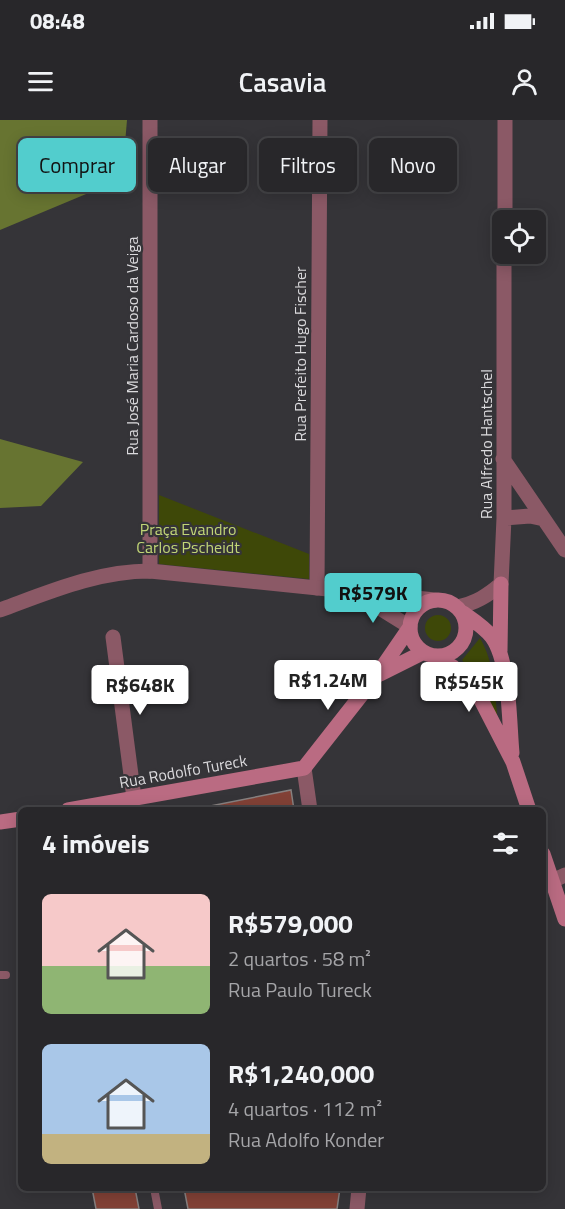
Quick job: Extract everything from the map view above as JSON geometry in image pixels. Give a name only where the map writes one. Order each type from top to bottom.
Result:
[{"type":"main road","points":[[501,584],[500,651],[513,762]]},
{"type":"main road","points":[[304,768],[377,675],[410,627],[415,612],[420,606],[435,600],[451,602],[482,626],[500,651]]},
{"type":"main road","points":[[377,675],[429,654],[443,656],[459,647],[467,630],[460,610]]},
{"type":"main road","points":[[410,627],[411,637],[416,646],[453,667],[470,681],[513,762],[528,807]]},
{"type":"main road","name":"Rua Rodolfo Tureck","points":[[84,807],[304,768]]},
{"type":"main road","points":[[0,822],[18,819]]},
{"type":"main road","points":[[546,858],[559,878],[565,919]]},
{"type":"street","name":"Rua José Maria Cardoso da Veiga","points":[[150,120],[150,571]]},
{"type":"street","name":"Rua Prefeito Hugo Fischer","points":[[317,588],[320,120]]},
{"type":"street","points":[[505,120],[505,210]]},
{"type":"street","name":"Rua Alfredo Hantschel","points":[[501,584],[504,518],[504,264]]},
{"type":"street","points":[[503,459],[565,550]]},
{"type":"street","points":[[504,518],[530,516],[544,519]]},
{"type":"street","points":[[0,610],[78,582],[127,571],[150,571],[435,600]]},
{"type":"street","points":[[460,610],[484,598],[501,584]]},
{"type":"street","points":[[354,592],[410,627]]},
{"type":"street","points":[[113,637],[134,798]]},
{"type":"street","points":[[304,768],[310,807]]},
{"type":"street","points":[[357,1209],[359,1191]]},
{"type":"lane","points":[[155,1191],[158,1209]]},
{"type":"green space","points":[[0,120],[127,120],[125,138],[18,138],[18,192],[91,192],[0,230]]},
{"type":"green space","points":[[0,439],[83,462],[41,506],[0,508]]},
{"type":"green space","name":"Praça Evandro Carlos Pscheidt","points":[[159,495],[309,554],[309,579],[159,564]]},
{"type":"green space","points":[[438,615],[447,619],[451,628],[447,637],[438,641],[429,637],[425,628],[429,619]]},
{"type":"green space","points":[[480,638],[489,658],[498,723],[478,681],[462,660]]},
{"type":"building","points":[[291,790],[294,807],[205,807]]},
{"type":"building","points":[[93,1191],[136,1191],[139,1209],[96,1209]]},
{"type":"building","points":[[185,1191],[340,1191],[337,1209],[188,1209]]}]
